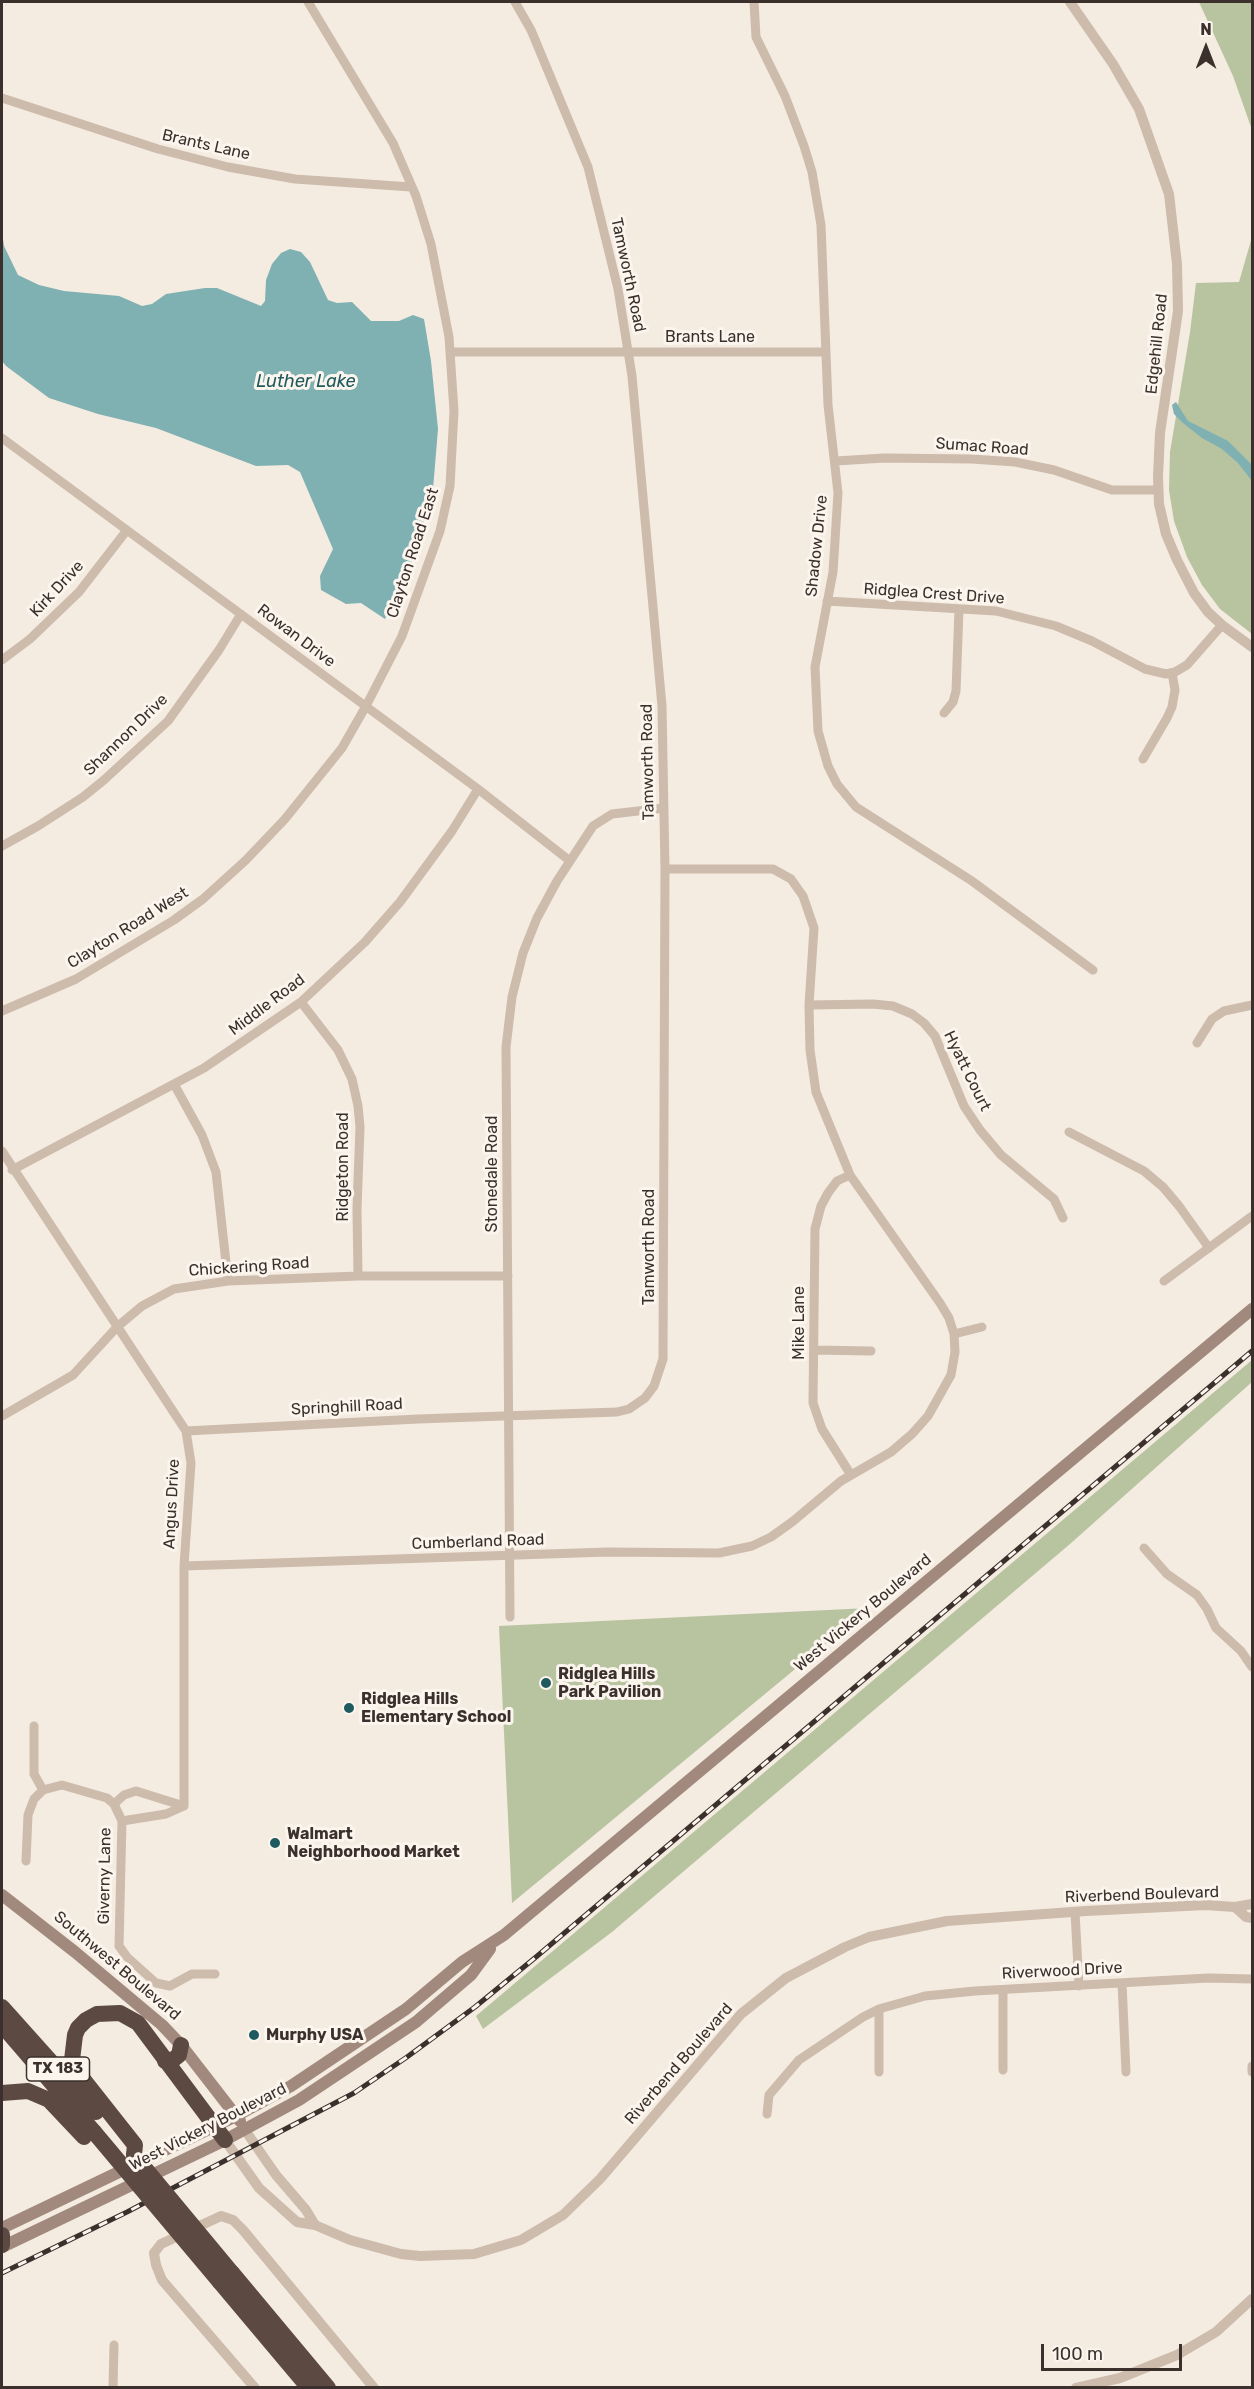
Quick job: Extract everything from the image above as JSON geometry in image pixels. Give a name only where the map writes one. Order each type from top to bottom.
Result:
[{"type":"highway","name":"TX 183","points":[[2,2007],[117,2129]]},
{"type":"highway","points":[[225,2140],[138,2023],[120,2013],[97,2014],[78,2028],[72,2045],[75,2069],[117,2129],[135,2145],[134,2155],[230,2279],[309,2388]]},
{"type":"highway","name":"TX 183","points":[[2,2025],[89,2134]]},
{"type":"highway","points":[[165,2061],[179,2055],[181,2045]]},
{"type":"highway","points":[[2,2093],[28,2091],[49,2100],[89,2134],[133,2190],[146,2196],[342,2388]]},
{"type":"highway","points":[[2,2235],[2,2246]]},
{"type":"highway","points":[[230,2279],[222,2295],[295,2388]]},
{"type":"highway","points":[[230,2279],[328,2388]]},
{"type":"main road","name":"West Vickery Boulevard","points":[[2,2228],[236,2116],[291,2086],[406,2009],[462,1962],[495,1943],[1252,1309]]},
{"type":"main road","name":"Southwest Boulevard","points":[[2,1895],[162,2025],[181,2045],[245,2130]]},
{"type":"main road","name":"West Vickery Boulevard","points":[[2,2246],[225,2140],[299,2100],[416,2022],[471,1975],[495,1943]]},
{"type":"street","name":"Clayton Road East","points":[[308,2],[393,143],[411,186],[432,244],[450,352],[454,411],[450,486],[440,531],[402,636],[366,706]]},
{"type":"street","name":"Tamworth Road","points":[[509,1416],[617,1412],[638,1404],[654,1386],[659,1375],[664,1341],[665,869],[662,706],[628,352],[611,254],[588,167],[531,30],[515,2]]},
{"type":"street","name":"Shadow Drive","points":[[754,2],[756,38],[785,96],[804,146],[818,198],[824,266],[828,405],[838,493],[837,533],[815,667],[815,689],[822,749],[837,784],[856,807],[972,881],[1093,970]]},
{"type":"street","name":"Edgehill Road","points":[[1070,2],[1113,64],[1139,109],[1169,194],[1177,264],[1178,311],[1160,433],[1158,490],[1166,534],[1194,593],[1208,612],[1252,647]]},
{"type":"street","name":"Brants Lane","points":[[2,98],[158,149],[228,167],[295,179],[411,186]]},
{"type":"street","name":"Brants Lane","points":[[450,352],[825,352]]},
{"type":"street","name":"Rowan Drive","points":[[3,442],[366,706],[570,861]]},
{"type":"street","name":"Sumac Road","points":[[836,461],[895,458],[1015,462],[1054,470],[1112,490],[1158,490]]},
{"type":"street","name":"Kirk Drive","points":[[2,660],[30,639],[79,592],[127,530]]},
{"type":"street","name":"Ridglea Crest Drive","points":[[827,601],[996,611],[1056,626],[1092,641],[1145,669],[1166,674],[1172,673]]},
{"type":"street","points":[[944,713],[953,702],[956,692],[959,609]]},
{"type":"street","name":"Shannon Drive","points":[[2,846],[83,797],[168,721],[219,650],[241,614]]},
{"type":"street","points":[[1143,759],[1172,706],[1174,690],[1172,673],[1187,665],[1222,625]]},
{"type":"street","name":"Clayton Road West","points":[[2,1011],[76,979],[174,920],[203,898],[246,860],[285,819],[342,748],[366,706]]},
{"type":"street","name":"Middle Road","points":[[12,1170],[174,1084],[230,1051],[301,1002],[365,942],[400,902],[452,831],[478,789]]},
{"type":"street","name":"Stonedale Road","points":[[510,1617],[506,1047],[509,1013],[523,953],[537,918],[593,826],[612,814],[664,808]]},
{"type":"street","points":[[665,869],[773,869],[791,879],[803,896],[814,928],[809,1005],[810,1050],[816,1092],[850,1175],[940,1303],[949,1318],[954,1334],[982,1327]]},
{"type":"street","name":"Ridgeton Road","points":[[301,1002],[338,1050],[352,1079],[358,1106],[360,1126],[357,1209],[358,1276]]},
{"type":"street","name":"Hyatt Court","points":[[809,1005],[893,1006],[912,1014],[924,1023],[935,1036],[964,1106],[980,1130],[1001,1155],[1054,1199],[1063,1218]]},
{"type":"street","points":[[1197,1043],[1212,1019],[1224,1011],[1252,1005]]},
{"type":"street","points":[[174,1084],[202,1135],[216,1172],[228,1281]]},
{"type":"street","points":[[1069,1132],[1144,1172],[1168,1193],[1209,1248]]},
{"type":"street","name":"Angus Drive","points":[[2,1151],[12,1170],[186,1431],[191,1463],[184,1566],[184,1806]]},
{"type":"street","name":"Mike Lane","points":[[850,1175],[837,1181],[828,1193],[821,1206],[815,1229],[814,1350],[815,1413],[822,1430],[851,1475]]},
{"type":"street","points":[[1164,1281],[1252,1216]]},
{"type":"street","name":"Chickering Road","points":[[2,1416],[73,1375],[117,1327],[142,1306],[174,1289],[228,1281],[358,1276],[508,1276]]},
{"type":"street","name":"Cumberland Road","points":[[184,1566],[608,1552],[719,1554],[753,1546],[771,1537],[841,1480],[891,1452],[912,1434],[928,1416],[951,1375],[955,1352],[954,1334]]},
{"type":"street","points":[[814,1350],[871,1351]]},
{"type":"street","name":"Springhill Road","points":[[186,1431],[509,1416]]},
{"type":"street","points":[[1144,1548],[1167,1574],[1197,1595],[1216,1628],[1240,1651],[1252,1667]]},
{"type":"street","points":[[26,1861],[28,1815],[34,1799],[43,1790],[34,1774],[34,1726]]},
{"type":"street","name":"Giverny Lane","points":[[43,1790],[62,1785],[107,1798],[114,1804],[122,1821],[119,1946],[127,1957],[156,1983],[170,1986],[192,1974],[215,1974]]},
{"type":"street","points":[[114,1804],[124,1795],[136,1791],[184,1806]]},
{"type":"street","points":[[122,1821],[166,1814],[184,1806]]},
{"type":"street","name":"Riverbend Boulevard","points":[[225,2140],[268,2198],[297,2222],[315,2225],[350,2240],[374,2247],[420,2256],[474,2254],[521,2241],[563,2215],[583,2198],[741,2014],[786,1978],[819,1959],[861,1940],[916,1926],[947,1921],[1205,1905],[1235,1907],[1252,1904]]},
{"type":"street","name":"Riverbend Boulevard","points":[[1235,1907],[1246,1917],[1252,1918]]},
{"type":"street","points":[[1075,1912],[1079,1986]]},
{"type":"street","name":"Riverwood Drive","points":[[766,2114],[769,2095],[799,2060],[848,2025],[879,2009],[925,1996],[1003,1989],[1208,1978],[1250,1979]]},
{"type":"street","points":[[1122,1983],[1126,2072]]},
{"type":"street","points":[[1003,1989],[1003,2070]]},
{"type":"street","points":[[879,2009],[879,2072]]},
{"type":"street","points":[[1252,2066],[1252,2072]]},
{"type":"street","points":[[245,2130],[315,2225]]},
{"type":"street","points":[[255,2388],[162,2280],[156,2265],[154,2253],[161,2244],[221,2216],[233,2220],[243,2230],[374,2388]]},
{"type":"street","points":[[1076,2388],[1120,2378],[1176,2355],[1216,2331],[1252,2299]]},
{"type":"street","points":[[113,2388],[114,2345]]},
{"type":"green space","points":[[1199,2],[1252,2],[1252,139],[1251,127],[1233,76]]},
{"type":"green space","points":[[1252,237],[1252,634],[1220,609],[1202,585],[1187,557],[1174,521],[1169,490],[1170,452],[1196,283],[1239,282]]},
{"type":"green space","points":[[1252,1360],[1252,1382],[1070,1544],[612,1932],[483,2029],[476,2016]]},
{"type":"green space","points":[[869,1608],[512,1903],[499,1626]]},
{"type":"water","name":"Luther Lake","points":[[2,232],[4,246],[18,275],[39,285],[64,291],[119,296],[142,306],[152,304],[166,294],[217,288],[261,306],[265,301],[266,280],[272,264],[281,253],[290,249],[301,252],[310,262],[328,300],[337,303],[352,302],[371,321],[399,321],[413,315],[424,319],[438,429],[433,489],[415,555],[385,619],[361,603],[346,604],[321,590],[320,576],[333,549],[300,472],[288,465],[256,466],[156,428],[98,414],[49,398],[6,366],[2,361]]},
{"type":"water","points":[[1176,402],[1188,421],[1228,441],[1251,464],[1252,481],[1238,463],[1222,449],[1202,438],[1174,414],[1172,405]]},
{"type":"railway","points":[[2,2273],[127,2212],[354,2093],[475,2007],[1252,1351]]},
{"type":"place","name":"Ridglea Hills Park Pavilion","points":[[546,1683]]},
{"type":"place","name":"Ridglea Hills Elementary School","points":[[349,1708]]},
{"type":"place","name":"Walmart Neighborhood Market","points":[[275,1843]]},
{"type":"place","name":"Murphy USA","points":[[254,2035]]}]
